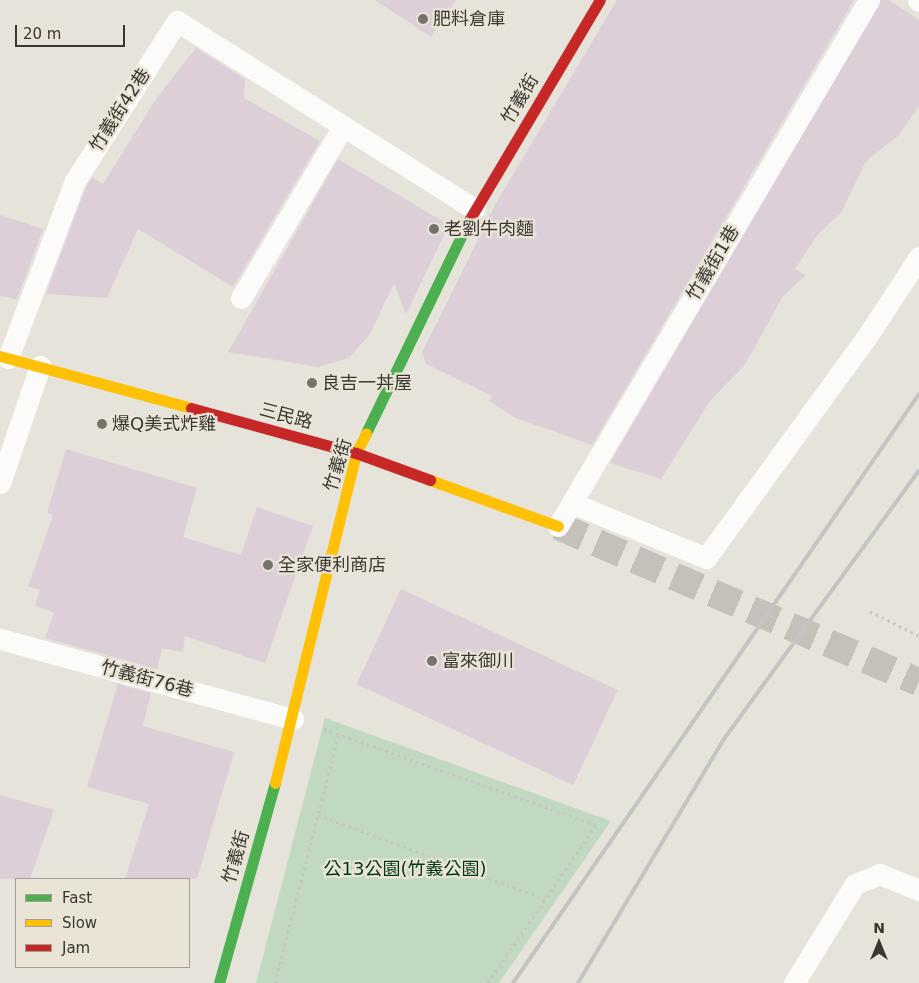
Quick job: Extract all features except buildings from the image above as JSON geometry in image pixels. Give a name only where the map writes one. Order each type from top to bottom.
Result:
[{"type":"street","name":"竹義街","points":[[219,983],[293,719],[356,453],[474,210],[600,0]]},
{"type":"street","name":"三民路","points":[[4,357],[356,453],[558,526]]},
{"type":"lane","name":"竹義街1巷","points":[[558,526],[869,0]]},
{"type":"lane","name":"竹義街42巷","points":[[4,357],[75,181],[177,21],[474,210]]},
{"type":"lane","points":[[241,298],[343,126]]},
{"type":"lane","points":[[572,503],[706,558],[866,338],[919,256]]},
{"type":"lane","points":[[0,483],[40,366]]},
{"type":"lane","name":"竹義街76巷","points":[[0,639],[293,719]]},
{"type":"lane","points":[[794,983],[855,884],[880,874],[919,890]]},
{"type":"path","points":[[870,610],[919,636]]},
{"type":"path","points":[[275,983],[339,734],[596,825],[488,983]]},
{"type":"path","points":[[318,815],[546,899]]},
{"type":"green space","name":"公13公園(竹義公園)","points":[[325,718],[611,821],[499,983],[256,983]]},
{"type":"tunnel","points":[[558,526],[919,682]]},
{"type":"railway","points":[[513,983],[919,394]]},
{"type":"railway","points":[[578,983],[724,739],[919,471]]},
{"type":"traffic: fast","points":[[366,433],[468,222]]},
{"type":"traffic: fast","points":[[219,983],[275,783]]},
{"type":"traffic: slow","points":[[0,356],[191,408]]},
{"type":"traffic: slow","points":[[275,783],[356,453],[366,433]]},
{"type":"traffic: slow","points":[[430,480],[558,526]]},
{"type":"traffic: jam","points":[[468,222],[600,0]]},
{"type":"traffic: jam","points":[[191,408],[356,453],[430,480]]},
{"type":"place","name":"肥料倉庫","points":[[423,19]]},
{"type":"place","name":"老劉牛肉麵","points":[[434,229]]},
{"type":"place","name":"良吉一丼屋","points":[[312,383]]},
{"type":"place","name":"爆Q美式炸雞","points":[[102,424]]},
{"type":"place","name":"全家便利商店","points":[[268,565]]},
{"type":"place","name":"富來御川","points":[[432,661]]}]
